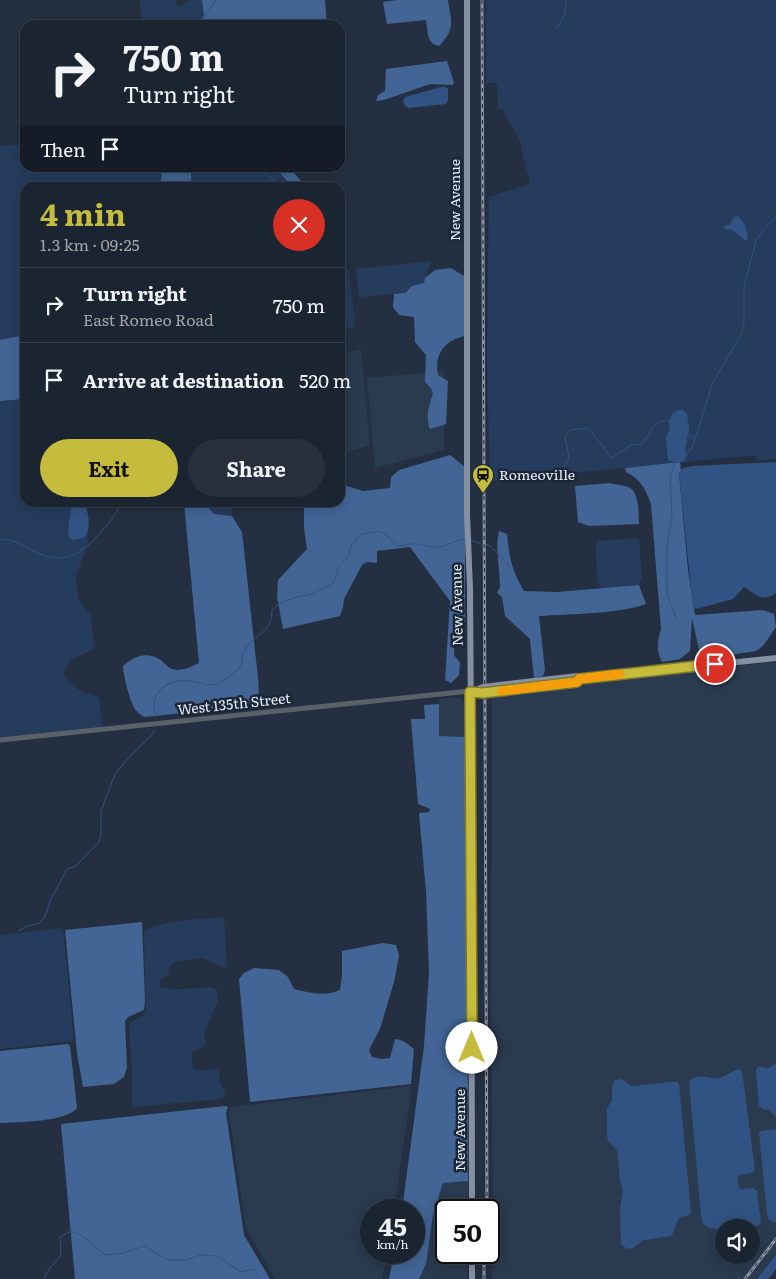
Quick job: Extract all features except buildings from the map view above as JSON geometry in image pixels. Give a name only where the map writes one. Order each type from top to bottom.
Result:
[{"type":"main road","name":"New Avenue","points":[[467,0],[467,514],[470,589],[472,1199]]},
{"type":"main road","points":[[470,692],[485,687],[577,676],[579,679],[776,658]]},
{"type":"main road","points":[[472,1264],[472,1279]]},
{"type":"street","name":"West 135th Street","points":[[0,740],[470,692]]},
{"type":"shaded area","points":[[140,0],[176,0],[175,3],[180,7],[190,0],[202,0],[204,15],[201,20],[142,20]]},
{"type":"shaded area","points":[[202,0],[325,0],[327,20],[201,20],[204,15]]},
{"type":"shaded area","points":[[397,0],[448,0],[451,24],[448,34],[439,46],[430,40],[426,20],[387,24],[383,2]]},
{"type":"shaded area","points":[[486,0],[776,0],[776,459],[757,461],[756,455],[490,481],[487,356],[489,197],[530,184],[520,141],[504,109],[498,109],[497,83],[486,83]]},
{"type":"shaded area","points":[[447,61],[454,83],[452,85],[430,84],[376,101],[378,95],[385,91],[386,69]]},
{"type":"shaded area","points":[[441,87],[448,89],[446,104],[409,108],[405,106],[403,101],[405,97]]},
{"type":"shaded area","points":[[20,145],[20,172],[162,172],[161,182],[20,182],[20,336],[0,340],[0,146]]},
{"type":"shaded area","points":[[162,172],[191,172],[192,182],[161,182]]},
{"type":"shaded area","points":[[191,172],[278,172],[288,182],[192,182]]},
{"type":"shaded area","points":[[277,172],[293,172],[302,182],[288,182],[280,173]]},
{"type":"shaded area","points":[[738,216],[745,225],[748,238],[746,241],[731,229],[727,230],[724,228],[725,225],[729,226],[734,217]]},
{"type":"shaded area","points":[[431,261],[424,283],[412,286],[405,293],[359,297],[356,269]]},
{"type":"shaded area","points":[[451,268],[464,276],[464,336],[451,341],[439,355],[438,375],[448,381],[446,424],[430,429],[428,416],[433,394],[431,388],[425,382],[426,355],[415,342],[414,317],[399,315],[393,307],[394,294],[405,293],[412,286],[424,283],[425,278],[435,270]]},
{"type":"shaded area","points":[[345,269],[348,269],[355,319],[353,329],[347,328]]},
{"type":"shaded area","points":[[20,336],[20,399],[0,401],[0,340]]},
{"type":"shaded area","points":[[361,350],[370,445],[345,452],[345,353]]},
{"type":"shaded area","points":[[444,371],[444,450],[375,468],[367,378]]},
{"type":"shaded area","points":[[20,399],[20,507],[85,507],[88,542],[76,576],[78,600],[91,616],[94,649],[70,660],[63,675],[79,690],[99,697],[103,728],[0,738],[0,401]]},
{"type":"shaded area","points":[[678,410],[683,410],[687,414],[689,429],[685,460],[676,463],[668,460],[666,437],[670,429],[669,421],[672,414]]},
{"type":"shaded area","points":[[450,455],[465,467],[465,623],[455,624],[454,655],[460,663],[459,675],[451,683],[445,680],[450,601],[410,547],[377,551],[377,563],[367,562],[362,565],[344,599],[340,616],[283,629],[277,596],[278,580],[307,549],[304,507],[345,507],[345,486],[363,491],[390,488],[391,477],[399,470]]},
{"type":"shaded area","points":[[680,462],[681,471],[679,473],[688,570],[695,615],[763,610],[774,614],[776,627],[763,646],[756,651],[710,658],[699,650],[692,618],[690,651],[680,659],[662,662],[660,658],[658,646],[661,629],[651,504],[642,485],[626,472],[625,468]]},
{"type":"shaded area","points":[[776,462],[776,593],[763,597],[744,587],[733,599],[696,609],[693,606],[679,473],[683,468],[693,466]]},
{"type":"shaded area","points":[[610,483],[626,486],[633,491],[638,504],[639,524],[589,526],[578,522],[575,486]]},
{"type":"shaded area","points":[[70,507],[87,507],[89,525],[84,538],[73,540],[69,537],[68,528]]},
{"type":"shaded area","points":[[184,507],[208,507],[214,514],[232,516],[242,532],[259,698],[255,706],[144,717],[137,711],[129,694],[123,666],[135,658],[145,655],[161,660],[175,670],[186,669],[199,663]]},
{"type":"shaded area","points":[[208,507],[232,507],[232,516],[214,514]]},
{"type":"shaded area","points":[[499,531],[507,534],[512,564],[524,591],[557,592],[639,585],[646,604],[608,612],[539,616],[545,670],[543,676],[534,678],[530,639],[505,616],[502,597],[497,593],[500,587]]},
{"type":"shaded area","points":[[639,538],[642,577],[639,585],[600,589],[597,579],[596,546],[598,541]]},
{"type":"shaded area","points":[[776,662],[776,1253],[756,1279],[492,1279],[492,1264],[500,1264],[500,1199],[493,1199],[492,694]]},
{"type":"shaded area","points":[[459,697],[467,709],[468,737],[439,736],[439,699]]},
{"type":"shaded area","points":[[439,704],[439,736],[467,737],[468,1181],[443,1183],[438,1199],[435,1199],[426,1264],[419,1279],[389,1279],[392,1264],[425,1264],[425,1199],[403,1199],[424,1046],[429,972],[426,892],[419,813],[429,812],[430,809],[418,804],[411,719],[425,719],[424,705]]},
{"type":"shaded area","points":[[224,917],[227,965],[224,968],[203,958],[179,961],[170,965],[169,973],[160,980],[159,984],[160,987],[173,989],[212,987],[217,990],[218,1001],[204,1033],[206,1044],[204,1047],[192,1052],[192,1062],[196,1071],[219,1069],[220,1083],[226,1093],[222,1099],[133,1107],[129,1023],[143,1016],[146,1012],[144,932],[159,925],[194,919]]},
{"type":"shaded area","points":[[142,922],[144,1010],[128,1017],[125,1021],[127,1067],[124,1077],[114,1084],[83,1087],[77,1053],[65,930]]},
{"type":"shaded area","points":[[63,928],[74,1041],[0,1049],[0,935]]},
{"type":"shaded area","points":[[383,943],[396,945],[399,956],[394,982],[380,1029],[369,1050],[372,1057],[390,1058],[395,1039],[410,1045],[414,1049],[411,1084],[250,1102],[239,979],[244,973],[254,968],[279,970],[288,977],[294,989],[323,994],[334,992],[340,990],[342,951]]},
{"type":"shaded area","points":[[68,1044],[70,1046],[77,1108],[72,1113],[53,1119],[0,1123],[0,1051]]},
{"type":"shaded area","points":[[776,1064],[776,1117],[769,1110],[759,1106],[756,1070],[758,1067],[768,1068]]},
{"type":"shaded area","points":[[738,1069],[742,1071],[755,1170],[752,1173],[738,1175],[738,1184],[740,1189],[753,1188],[757,1191],[761,1223],[760,1224],[760,1219],[715,1219],[715,1229],[713,1229],[703,1224],[689,1082],[700,1076],[720,1078]]},
{"type":"shaded area","points":[[621,1079],[632,1086],[670,1082],[677,1082],[679,1084],[691,1213],[680,1217],[671,1236],[644,1240],[633,1248],[628,1249],[621,1245],[620,1209],[623,1190],[620,1181],[617,1150],[608,1141],[607,1135],[607,1108],[612,1100],[612,1087],[615,1080]]},
{"type":"shaded area","points":[[412,1086],[396,1199],[360,1199],[360,1264],[385,1264],[382,1279],[275,1279],[246,1228],[229,1113],[231,1107]]},
{"type":"shaded area","points":[[228,1107],[226,1113],[244,1235],[270,1279],[75,1279],[61,1124]]},
{"type":"shaded area","points":[[776,1129],[776,1222],[773,1222],[768,1219],[767,1213],[759,1133]]},
{"type":"shaded area","points":[[468,1181],[467,1199],[438,1199],[443,1183]]},
{"type":"shaded area","points":[[435,1209],[435,1264],[467,1264],[467,1279],[419,1279],[426,1264]]},
{"type":"shaded area","points":[[776,1254],[776,1269],[768,1279],[757,1279]]},
{"type":"waterway","points":[[202,20],[216,0]]},
{"type":"waterway","points":[[556,29],[564,15],[566,0]]},
{"type":"waterway","points":[[262,172],[275,182]]},
{"type":"waterway","points":[[687,454],[693,445],[713,382],[741,335],[744,324],[744,286],[756,241],[763,230],[776,217]]},
{"type":"waterway","points":[[564,474],[564,468],[569,458],[565,437],[570,430],[587,428],[612,458],[631,445],[642,444],[656,424],[664,420],[669,421]]},
{"type":"waterway","points":[[688,434],[693,438]]},
{"type":"waterway","points":[[670,603],[667,590],[667,547],[672,515],[670,476],[675,463]]},
{"type":"waterway","points":[[0,540],[15,541],[39,554],[49,557],[67,557],[75,554],[91,542],[112,519],[119,507]]},
{"type":"waterway","points":[[378,531],[384,533],[398,546],[413,544],[438,547],[465,539]]},
{"type":"waterway","points":[[205,685],[219,683],[240,667],[244,649],[270,623],[272,610],[291,599],[313,594],[316,590],[322,590],[332,584],[338,567],[348,557],[351,546],[358,537],[361,534],[375,532]]},
{"type":"waterway","points":[[470,540],[481,544]]},
{"type":"waterway","points":[[485,544],[491,546],[510,567]]},
{"type":"waterway","points":[[672,606],[676,618]]},
{"type":"waterway","points":[[156,717],[154,710],[156,697],[165,686],[179,681],[202,684]]},
{"type":"waterway","points":[[18,931],[39,923],[45,916],[51,899],[67,869],[76,866],[99,842],[101,811],[115,774],[153,734],[154,730]]},
{"type":"waterway","points":[[44,1279],[49,1269],[61,1255],[60,1237],[71,1231],[81,1235],[105,1255],[124,1253],[144,1246],[168,1260],[187,1260],[200,1255],[217,1256],[241,1272],[253,1269],[260,1279]]},
{"type":"railway","points":[[482,0],[487,1199]]},
{"type":"railway","points":[[745,1279],[776,1239]]},
{"type":"railway","points":[[484,1264],[484,1279]]},
{"type":"slow traffic","points":[[502,691],[577,682],[579,679],[620,674]]},
{"type":"place","name":"Romeoville","points":[[483,494]]},
{"type":"route","points":[[472,1048],[470,692],[483,693],[533,688],[577,682],[579,679],[715,664]]}]
